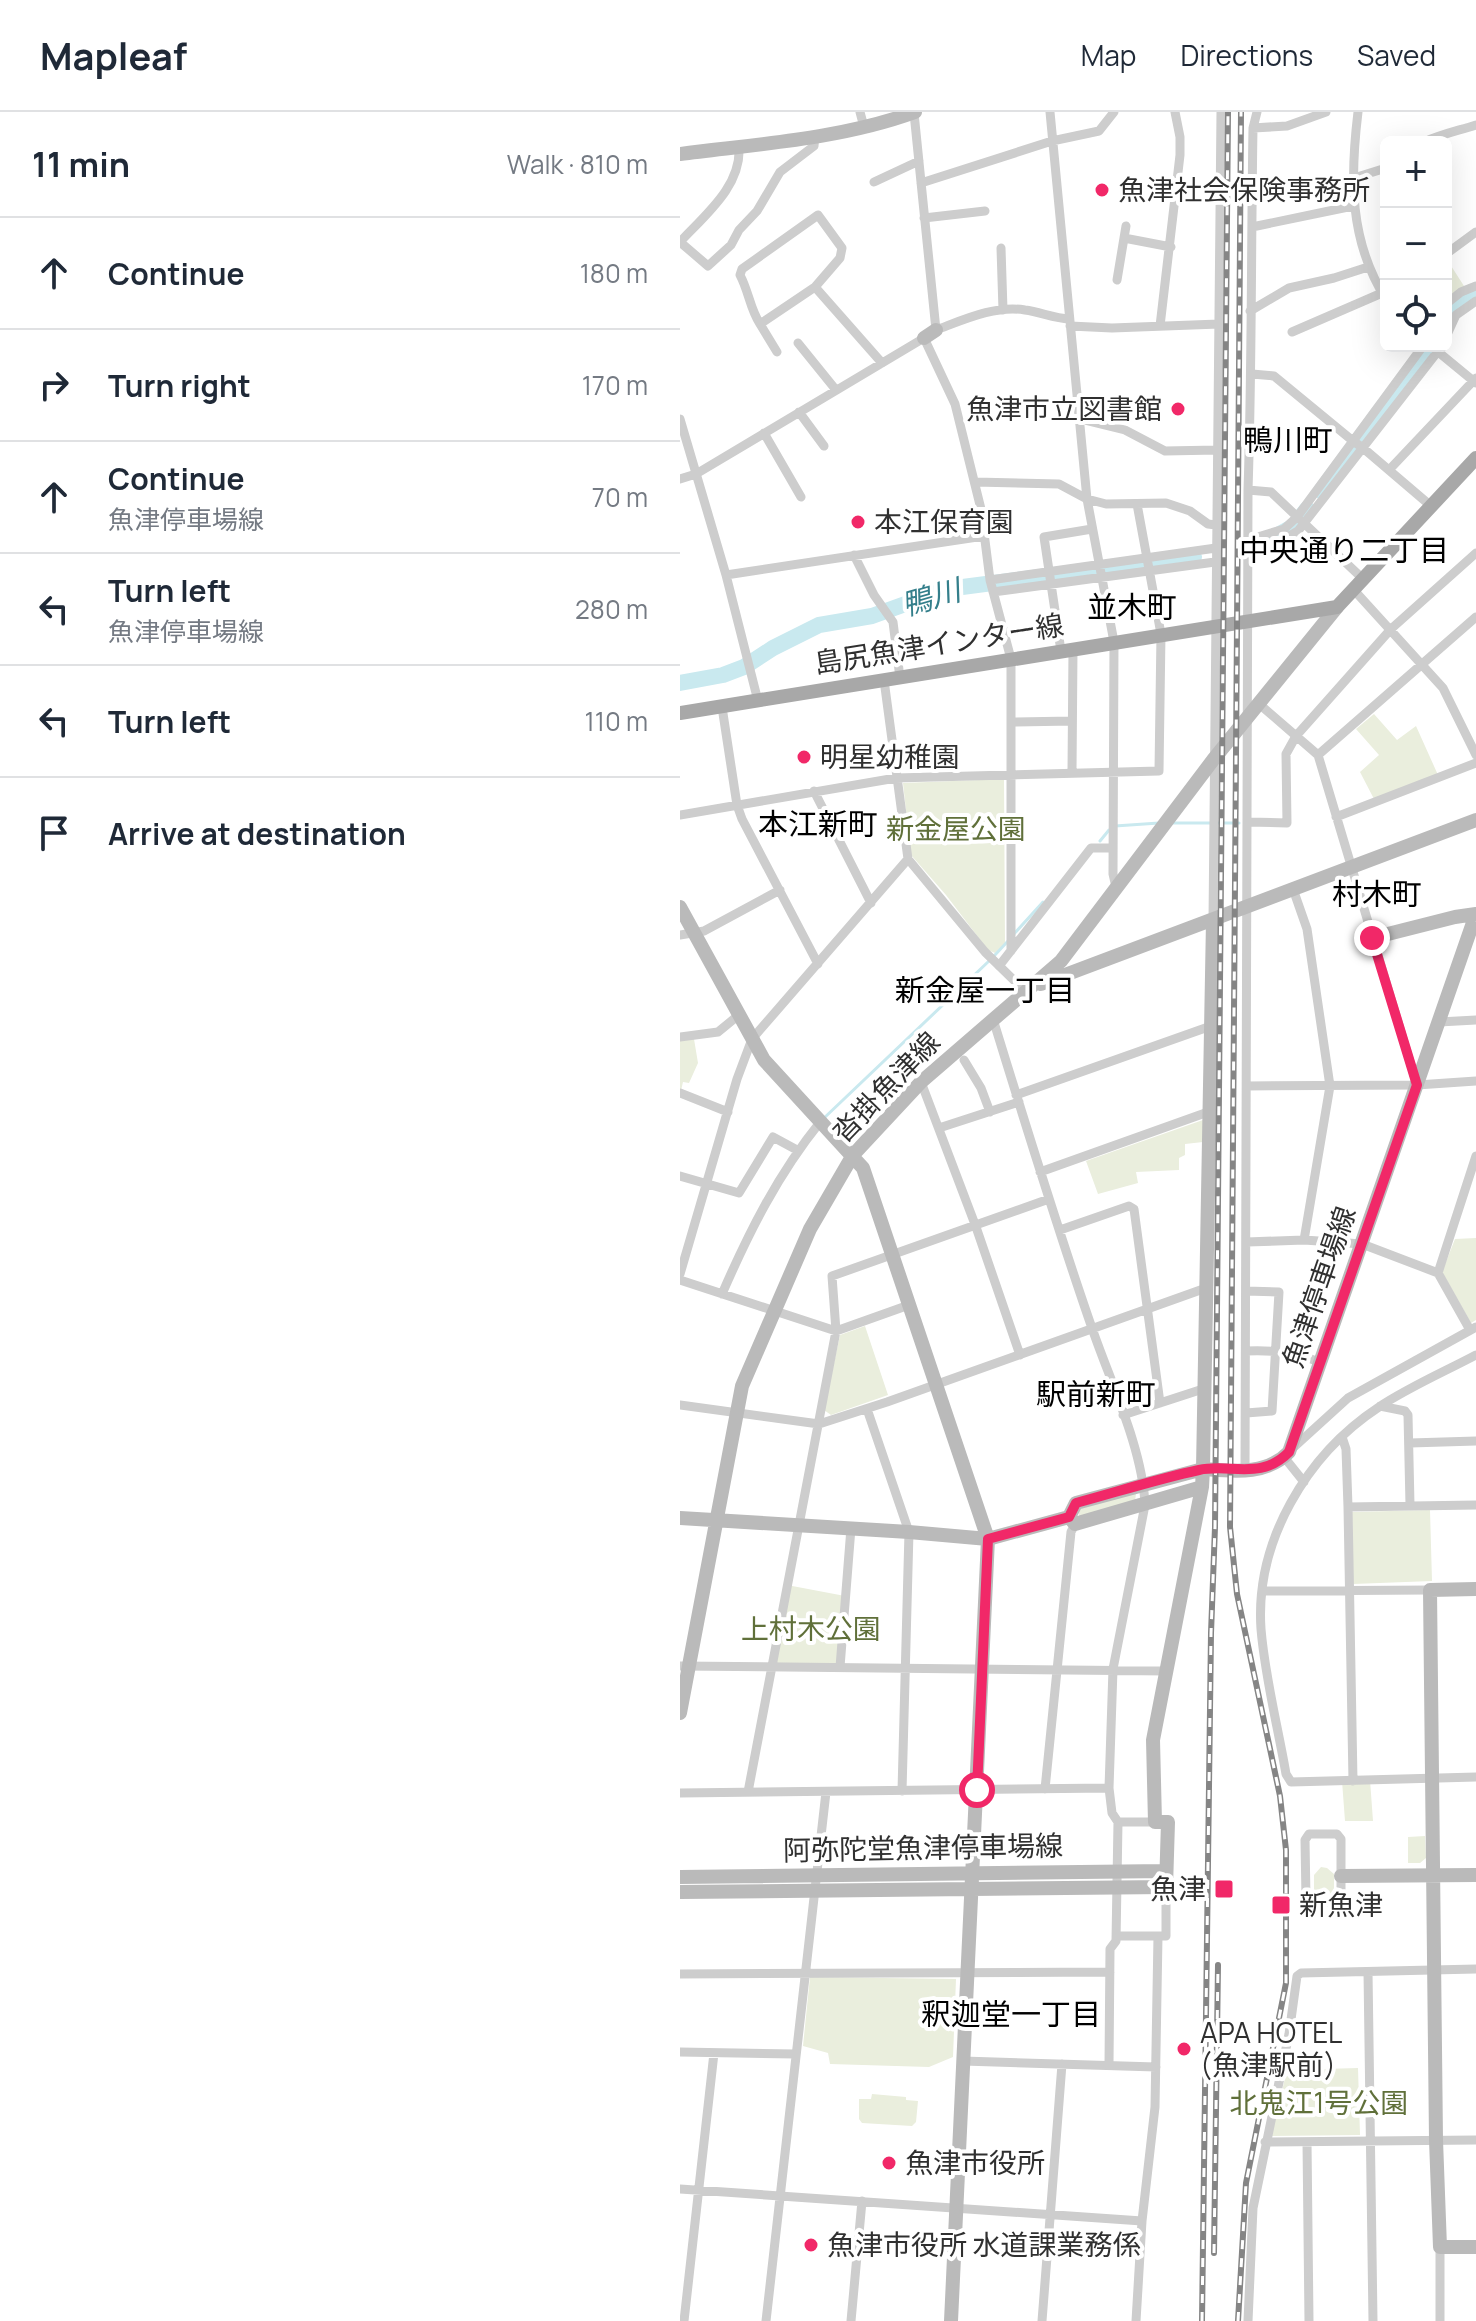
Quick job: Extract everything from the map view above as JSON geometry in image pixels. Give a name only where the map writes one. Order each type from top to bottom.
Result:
[{"type":"main road","points":[[1337,607],[1475,461]]},
{"type":"main road","name":"島尻魚津インター線","points":[[680,713],[1337,607]]},
{"type":"street","points":[[680,154],[815,135],[862,119],[914,112],[930,334],[955,404],[975,482],[990,580],[1011,659],[1011,951]]},
{"type":"street","points":[[1050,112],[1087,499],[1114,642],[1113,874],[1116,887]]},
{"type":"street","points":[[921,183],[1052,141],[1099,131],[1114,112]]},
{"type":"street","points":[[1160,326],[1180,155],[1175,112]]},
{"type":"street","points":[[1155,1822],[1153,1740],[1203,1469],[1213,921],[1221,112]]},
{"type":"street","points":[[1245,1470],[1248,490],[1253,128],[1257,112]]},
{"type":"street","points":[[1253,128],[1287,126],[1326,112]]},
{"type":"street","points":[[1358,112],[1353,206],[1357,235],[1368,267],[1380,289]]},
{"type":"street","points":[[1437,136],[1476,125]]},
{"type":"street","points":[[739,146],[740,157],[730,187],[680,242],[708,266],[731,245],[739,230],[757,211],[780,172],[814,146],[815,135]]},
{"type":"street","points":[[874,182],[919,161]]},
{"type":"street","points":[[1354,178],[1380,170]]},
{"type":"street","points":[[1252,227],[1353,206]]},
{"type":"street","points":[[924,218],[985,211]]},
{"type":"street","points":[[760,324],[815,287],[840,258],[842,248],[818,215],[742,269],[740,275],[749,292],[752,311],[777,352]]},
{"type":"street","points":[[1117,280],[1126,226]]},
{"type":"street","points":[[1452,250],[1476,232]]},
{"type":"street","points":[[1124,238],[1171,247]]},
{"type":"street","points":[[1001,248],[1003,310]]},
{"type":"street","points":[[1250,311],[1289,288],[1368,267]]},
{"type":"street","points":[[1452,299],[1476,286]]},
{"type":"street","points":[[815,287],[882,363]]},
{"type":"street","points":[[1292,332],[1380,298]]},
{"type":"street","points":[[1452,324],[1456,315],[1476,301]]},
{"type":"street","points":[[680,479],[696,474],[930,334],[976,316],[1023,309],[1070,322],[1160,326],[1219,324]]},
{"type":"street","points":[[798,343],[836,390]]},
{"type":"street","points":[[1248,545],[1281,541],[1298,531],[1300,520],[1419,352]]},
{"type":"street","points":[[1300,520],[1435,352]]},
{"type":"street","points":[[1389,470],[1475,380],[1441,352]]},
{"type":"street","points":[[1252,374],[1274,376],[1431,506]]},
{"type":"street","points":[[799,412],[824,446]]},
{"type":"street","points":[[680,419],[726,575],[758,701]]},
{"type":"street","points":[[1080,419],[1125,430],[1165,451],[1217,450]]},
{"type":"street","points":[[764,433],[801,497]]},
{"type":"street","points":[[975,482],[1059,484],[1087,499],[1106,504],[1166,503],[1216,525]]},
{"type":"street","points":[[1248,490],[1271,492],[1358,584],[1391,629],[1443,688],[1476,755]]},
{"type":"street","points":[[680,815],[896,778],[1159,771],[1161,634],[1137,504]]},
{"type":"street","points":[[1072,772],[1067,650],[1051,584],[1044,537],[1092,529]]},
{"type":"street","points":[[726,575],[984,536]]},
{"type":"street","points":[[993,592],[1102,577],[1216,548]]},
{"type":"street","points":[[1248,822],[1287,823],[1286,754],[1296,736],[1391,629],[1476,553]]},
{"type":"street","points":[[854,555],[874,595],[893,622],[900,678]]},
{"type":"street","points":[[990,580],[1100,564],[1215,562]]},
{"type":"street","name":"沓掛魚津線","points":[[680,1713],[684,1667],[736,1411],[750,1364],[810,1229],[853,1155],[921,1082],[1061,961],[1213,760],[1337,607]]},
{"type":"street","points":[[1318,755],[1476,617]]},
{"type":"street","points":[[884,680],[908,859],[985,952],[1025,991],[1476,820]]},
{"type":"street","points":[[1258,703],[1318,755],[1417,1085]]},
{"type":"street","points":[[722,707],[737,805],[818,964]]},
{"type":"street","points":[[1012,722],[1072,721]]},
{"type":"street","points":[[1336,817],[1476,763]]},
{"type":"street","points":[[814,791],[871,903]]},
{"type":"street","points":[[999,966],[1091,848],[1113,848]]},
{"type":"street","points":[[680,1274],[752,1039],[908,859]]},
{"type":"street","points":[[1293,889],[1307,929],[1330,1086],[1304,1240]]},
{"type":"street","points":[[687,934],[704,931],[780,890]]},
{"type":"street","points":[[680,907],[687,934],[740,1014],[764,1060],[863,1168],[988,1539],[951,2321]]},
{"type":"street","points":[[1372,938],[1476,914]]},
{"type":"street","name":"魚津停車場線","points":[[1286,1455],[1476,914]]},
{"type":"street","points":[[680,1037],[718,1032],[740,1014]]},
{"type":"street","points":[[993,1019],[1040,1172],[1144,1485],[1145,1505],[1113,1669],[1109,1788],[1112,1813],[1118,1822],[1116,1941],[1110,1949],[1109,2065]]},
{"type":"street","points":[[1439,1022],[1476,1020]]},
{"type":"street","points":[[939,1128],[990,1112],[1211,1026]]},
{"type":"street","points":[[964,1060],[981,1088],[990,1112]]},
{"type":"street","points":[[1247,1086],[1417,1085],[1476,1081]]},
{"type":"street","points":[[921,1082],[1020,1355]]},
{"type":"street","points":[[680,1093],[728,1112]]},
{"type":"street","points":[[1040,1172],[1208,1112]]},
{"type":"street","points":[[722,1294],[766,1201],[797,1150],[821,1121]]},
{"type":"street","points":[[680,1176],[739,1193],[773,1137],[797,1150]]},
{"type":"street","points":[[1438,1273],[1474,1171],[1476,1156]]},
{"type":"street","points":[[748,1792],[836,1331],[832,1276],[1049,1199]]},
{"type":"street","points":[[1060,1230],[1129,1206],[1134,1209],[1160,1403]]},
{"type":"street","points":[[1045,1789],[1076,1503],[1203,1469],[1265,1467],[1286,1455],[1348,1398],[1473,1328],[1438,1273],[1362,1244],[1304,1240],[1247,1242]]},
{"type":"street","points":[[680,1280],[836,1331],[909,1305]]},
{"type":"street","points":[[680,1405],[819,1424],[1206,1288]]},
{"type":"street","points":[[1246,1291],[1279,1292],[1272,1411],[1246,1413]]},
{"type":"street","points":[[1246,1351],[1296,1352],[1319,1362]]},
{"type":"street","points":[[1476,1368],[1473,1357],[1380,1406],[1342,1437],[1304,1482],[1278,1528],[1266,1560],[1261,1630],[1286,1774],[1291,1782],[1476,1777]]},
{"type":"street","points":[[1123,1415],[1206,1388]]},
{"type":"street","points":[[1380,1406],[1405,1411],[1408,1415],[1410,1505]]},
{"type":"street","points":[[867,1409],[909,1532],[902,1791]]},
{"type":"street","points":[[1342,1437],[1346,1449],[1348,1507],[1353,1781]]},
{"type":"street","points":[[1410,1443],[1476,1441]]},
{"type":"street","points":[[1286,1455],[1304,1482]]},
{"type":"street","points":[[680,1518],[988,1539],[1145,1505],[1202,1487]]},
{"type":"street","points":[[1348,1507],[1476,1505]]},
{"type":"street","points":[[840,1667],[851,1528]]},
{"type":"street","points":[[1262,1591],[1476,1589]]},
{"type":"street","points":[[1430,1590],[1440,2321]]},
{"type":"street","points":[[684,1667],[1167,1671]]},
{"type":"street","points":[[680,1793],[1109,1788]]},
{"type":"street","points":[[766,2321],[826,1792]]},
{"type":"street","points":[[1116,1936],[1166,1936],[1168,1822],[1118,1822]]},
{"type":"street","points":[[1309,1834],[1337,1834],[1341,1839],[1341,1876],[1341,1898],[1336,1902],[1310,1903],[1306,1899],[1305,1840],[1309,1834]]},
{"type":"street","name":"阿弥陀堂魚津停車場線","points":[[680,1892],[814,1883],[1166,1871]]},
{"type":"street","points":[[1341,1876],[1476,1875]]},
{"type":"street","name":"阿弥陀堂魚津停車場線","points":[[680,1877],[814,1883]]},
{"type":"street","name":"阿弥陀堂魚津停車場線","points":[[972,1880],[1117,1888],[1166,1887]]},
{"type":"street","points":[[1136,2321],[1142,2221],[1155,2107],[1158,1936]]},
{"type":"street","points":[[1248,2321],[1253,2208],[1289,2034],[1297,1976],[1301,1973],[1476,1969]]},
{"type":"street","points":[[680,1974],[1110,1972]]},
{"type":"street","points":[[1368,1972],[1373,2321]]},
{"type":"street","points":[[680,2052],[795,2054]]},
{"type":"street","points":[[684,2321],[714,2053]]},
{"type":"street","points":[[963,2061],[1156,2067]]},
{"type":"street","points":[[1042,2321],[1062,2064]]},
{"type":"street","points":[[1265,2142],[1476,2140]]},
{"type":"street","points":[[1307,2142],[1309,2321]]},
{"type":"street","points":[[680,2189],[1142,2221]]},
{"type":"street","points":[[851,2321],[862,2201]]},
{"type":"street","points":[[1440,2247],[1476,2247]]},
{"type":"green space","points":[[1452,267],[1464,286],[1452,293]]},
{"type":"green space","points":[[1374,714],[1397,740],[1416,726],[1438,775],[1374,799],[1360,772],[1379,755],[1356,729]]},
{"type":"green space","name":"新金屋公園","points":[[1004,779],[1005,944],[995,953],[988,950],[911,855],[903,783]]},
{"type":"green space","points":[[694,1039],[698,1063],[689,1083],[683,1082],[680,1095],[680,1041]]},
{"type":"green space","points":[[1203,1120],[1203,1142],[1185,1144],[1185,1155],[1179,1158],[1179,1170],[1136,1172],[1138,1183],[1098,1194],[1086,1161]]},
{"type":"green space","points":[[1476,1238],[1476,1320],[1471,1323],[1442,1272],[1455,1239]]},
{"type":"green space","points":[[865,1326],[888,1395],[831,1415],[824,1410],[840,1335]]},
{"type":"green space","points":[[1136,1493],[1135,1502],[1079,1517],[1079,1509]]},
{"type":"green space","points":[[1430,1510],[1432,1581],[1353,1584],[1352,1512]]},
{"type":"green space","name":"上村木公園","points":[[787,1585],[845,1596],[840,1667],[771,1668]]},
{"type":"green space","points":[[1370,1780],[1373,1821],[1345,1821],[1342,1781]]},
{"type":"green space","points":[[1425,1836],[1426,1858],[1420,1863],[1408,1863],[1408,1837]]},
{"type":"green space","points":[[1321,1867],[1334,1874],[1334,1891],[1327,1897],[1314,1891],[1314,1875]]},
{"type":"green space","points":[[810,1977],[956,1979],[953,2057],[929,2067],[830,2064],[828,2053],[803,2046]]},
{"type":"green space","name":"北鬼江1号公園","points":[[1358,2068],[1360,2135],[1271,2136],[1287,2070]]},
{"type":"green space","points":[[872,2094],[918,2101],[916,2122],[912,2126],[862,2123],[859,2119],[859,2099],[871,2099]]},
{"type":"waterway","name":"鴨川","points":[[1452,307],[1476,292]]},
{"type":"waterway","name":"鴨川","points":[[1321,491],[1424,352]]},
{"type":"waterway","name":"鴨川","points":[[1269,540],[1294,526],[1307,509]]},
{"type":"waterway","name":"鴨川","points":[[680,683],[723,675],[744,667],[773,648],[819,625],[872,616],[947,589],[1194,557]]},
{"type":"waterway","points":[[1115,826],[1159,823]]},
{"type":"waterway","points":[[1171,823],[1239,823]]},
{"type":"waterway","points":[[1100,841],[1109,830]]},
{"type":"waterway","points":[[1013,935],[1043,902]]},
{"type":"waterway","points":[[994,956],[1008,941]]},
{"type":"waterway","points":[[823,1119],[989,961]]},
{"type":"railway","points":[[1202,2321],[1215,1527],[1228,112]]},
{"type":"railway","points":[[1238,2321],[1246,2183],[1286,1983],[1286,1850],[1280,1796],[1237,1594],[1230,1527],[1241,112]]},
{"type":"railway","points":[[1214,2253],[1218,1965]]},
{"type":"place","name":"魚津社会保険事務所","points":[[1102,190]]},
{"type":"place","name":"魚津市立図書館","points":[[1178,409]]},
{"type":"place","name":"本江保育園","points":[[858,522]]},
{"type":"place","name":"明星幼稚園","points":[[804,757]]},
{"type":"place","name":"魚津","points":[[1224,1889]]},
{"type":"place","name":"新魚津","points":[[1281,1905]]},
{"type":"place","name":"APA HOTEL (魚津駅前)","points":[[1184,2049]]},
{"type":"place","name":"魚津市役所","points":[[889,2163]]},
{"type":"place","name":"魚津市役所 水道課業務係","points":[[811,2245]]},
{"type":"district","name":"鴨川町","points":[[1288,441]]},
{"type":"district","name":"中央通り二丁目","points":[[1344,551]]},
{"type":"district","name":"並木町","points":[[1132,608]]},
{"type":"district","name":"本江新町","points":[[818,825]]},
{"type":"district","name":"村木町","points":[[1377,895]]},
{"type":"district","name":"新金屋一丁目","points":[[985,991]]},
{"type":"district","name":"駅前新町","points":[[1096,1395]]},
{"type":"district","name":"釈迦堂一丁目","points":[[1011,2015]]},
{"type":"route","points":[[977,1790],[988,1539],[1069,1517],[1076,1503],[1203,1469],[1253,1470],[1277,1462],[1289,1452],[1417,1085],[1372,938]]}]
